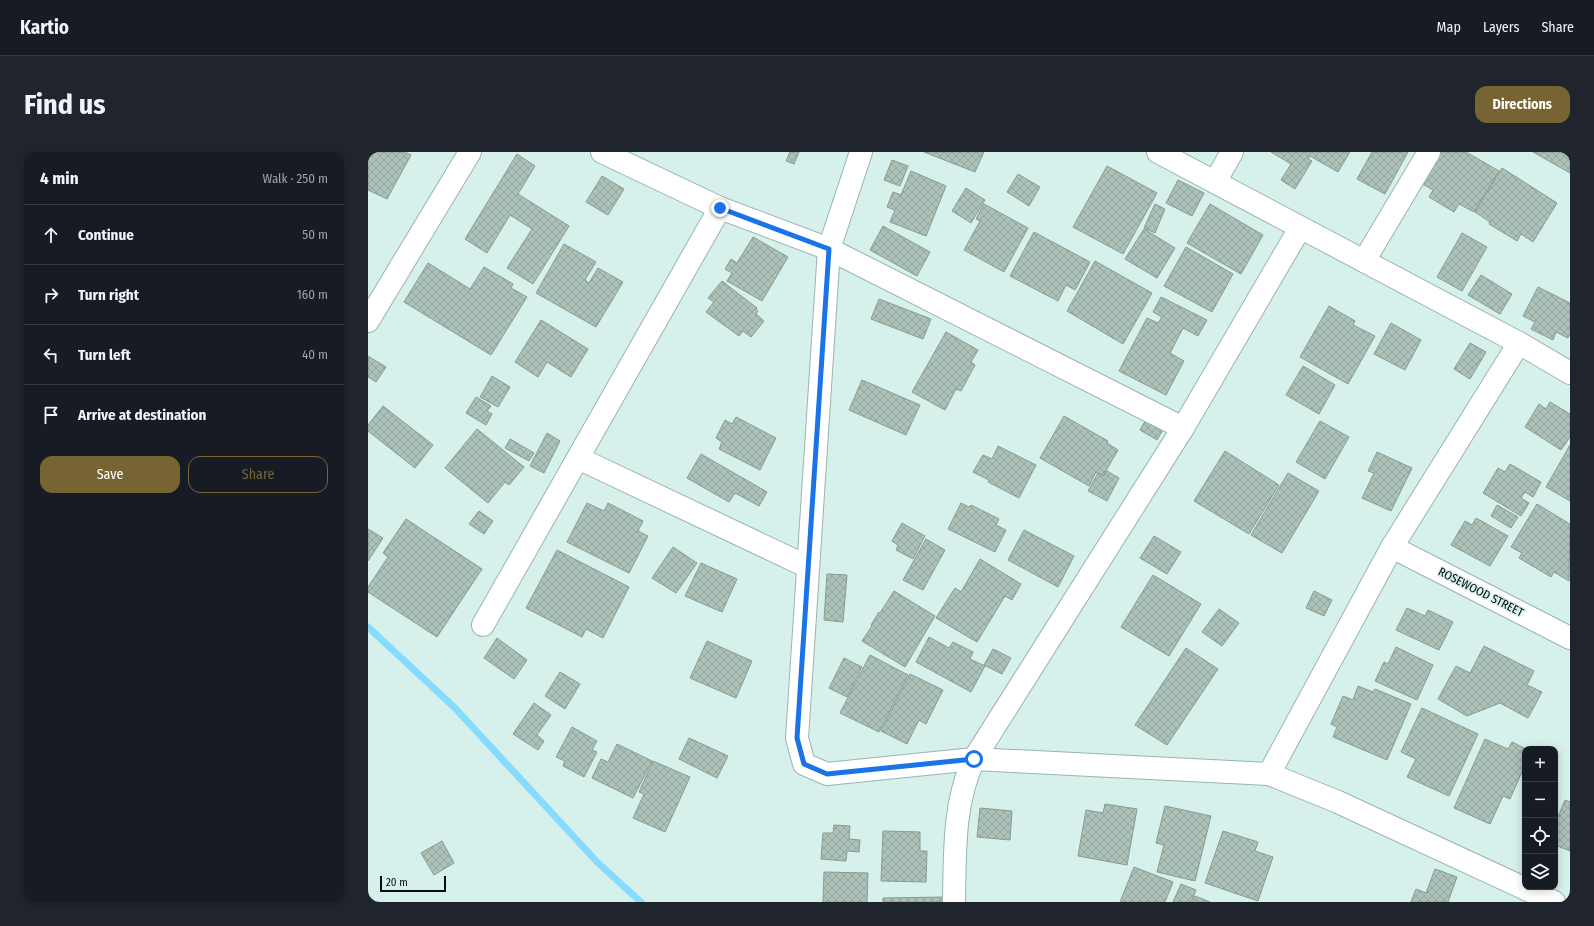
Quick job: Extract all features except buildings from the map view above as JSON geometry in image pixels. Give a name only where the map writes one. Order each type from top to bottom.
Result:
[{"type":"street","points":[[368,321],[470,152]]},
{"type":"street","points":[[602,152],[720,208],[829,249],[1183,428]]},
{"type":"street","points":[[861,152],[829,249],[797,738],[804,764],[827,774],[974,759],[1269,774],[1338,802],[1554,902]]},
{"type":"street","points":[[1158,152],[1519,343],[1570,373]]},
{"type":"street","points":[[1215,182],[1232,152]]},
{"type":"street","points":[[1364,261],[1429,152]]},
{"type":"street","points":[[483,625],[720,208]]},
{"type":"street","points":[[954,902],[955,838],[958,810],[965,779],[974,759],[1183,428],[1300,228]]},
{"type":"street","points":[[1269,774],[1392,546],[1519,343]]},
{"type":"street","points":[[578,458],[808,567]]},
{"type":"street","name":"ROSEWOOD STREET","points":[[1392,546],[1570,638]]},
{"type":"waterway","points":[[368,627],[455,708],[598,863],[641,902]]},
{"type":"route","points":[[720,208],[829,249],[797,738],[804,764],[827,774],[974,759]]}]
